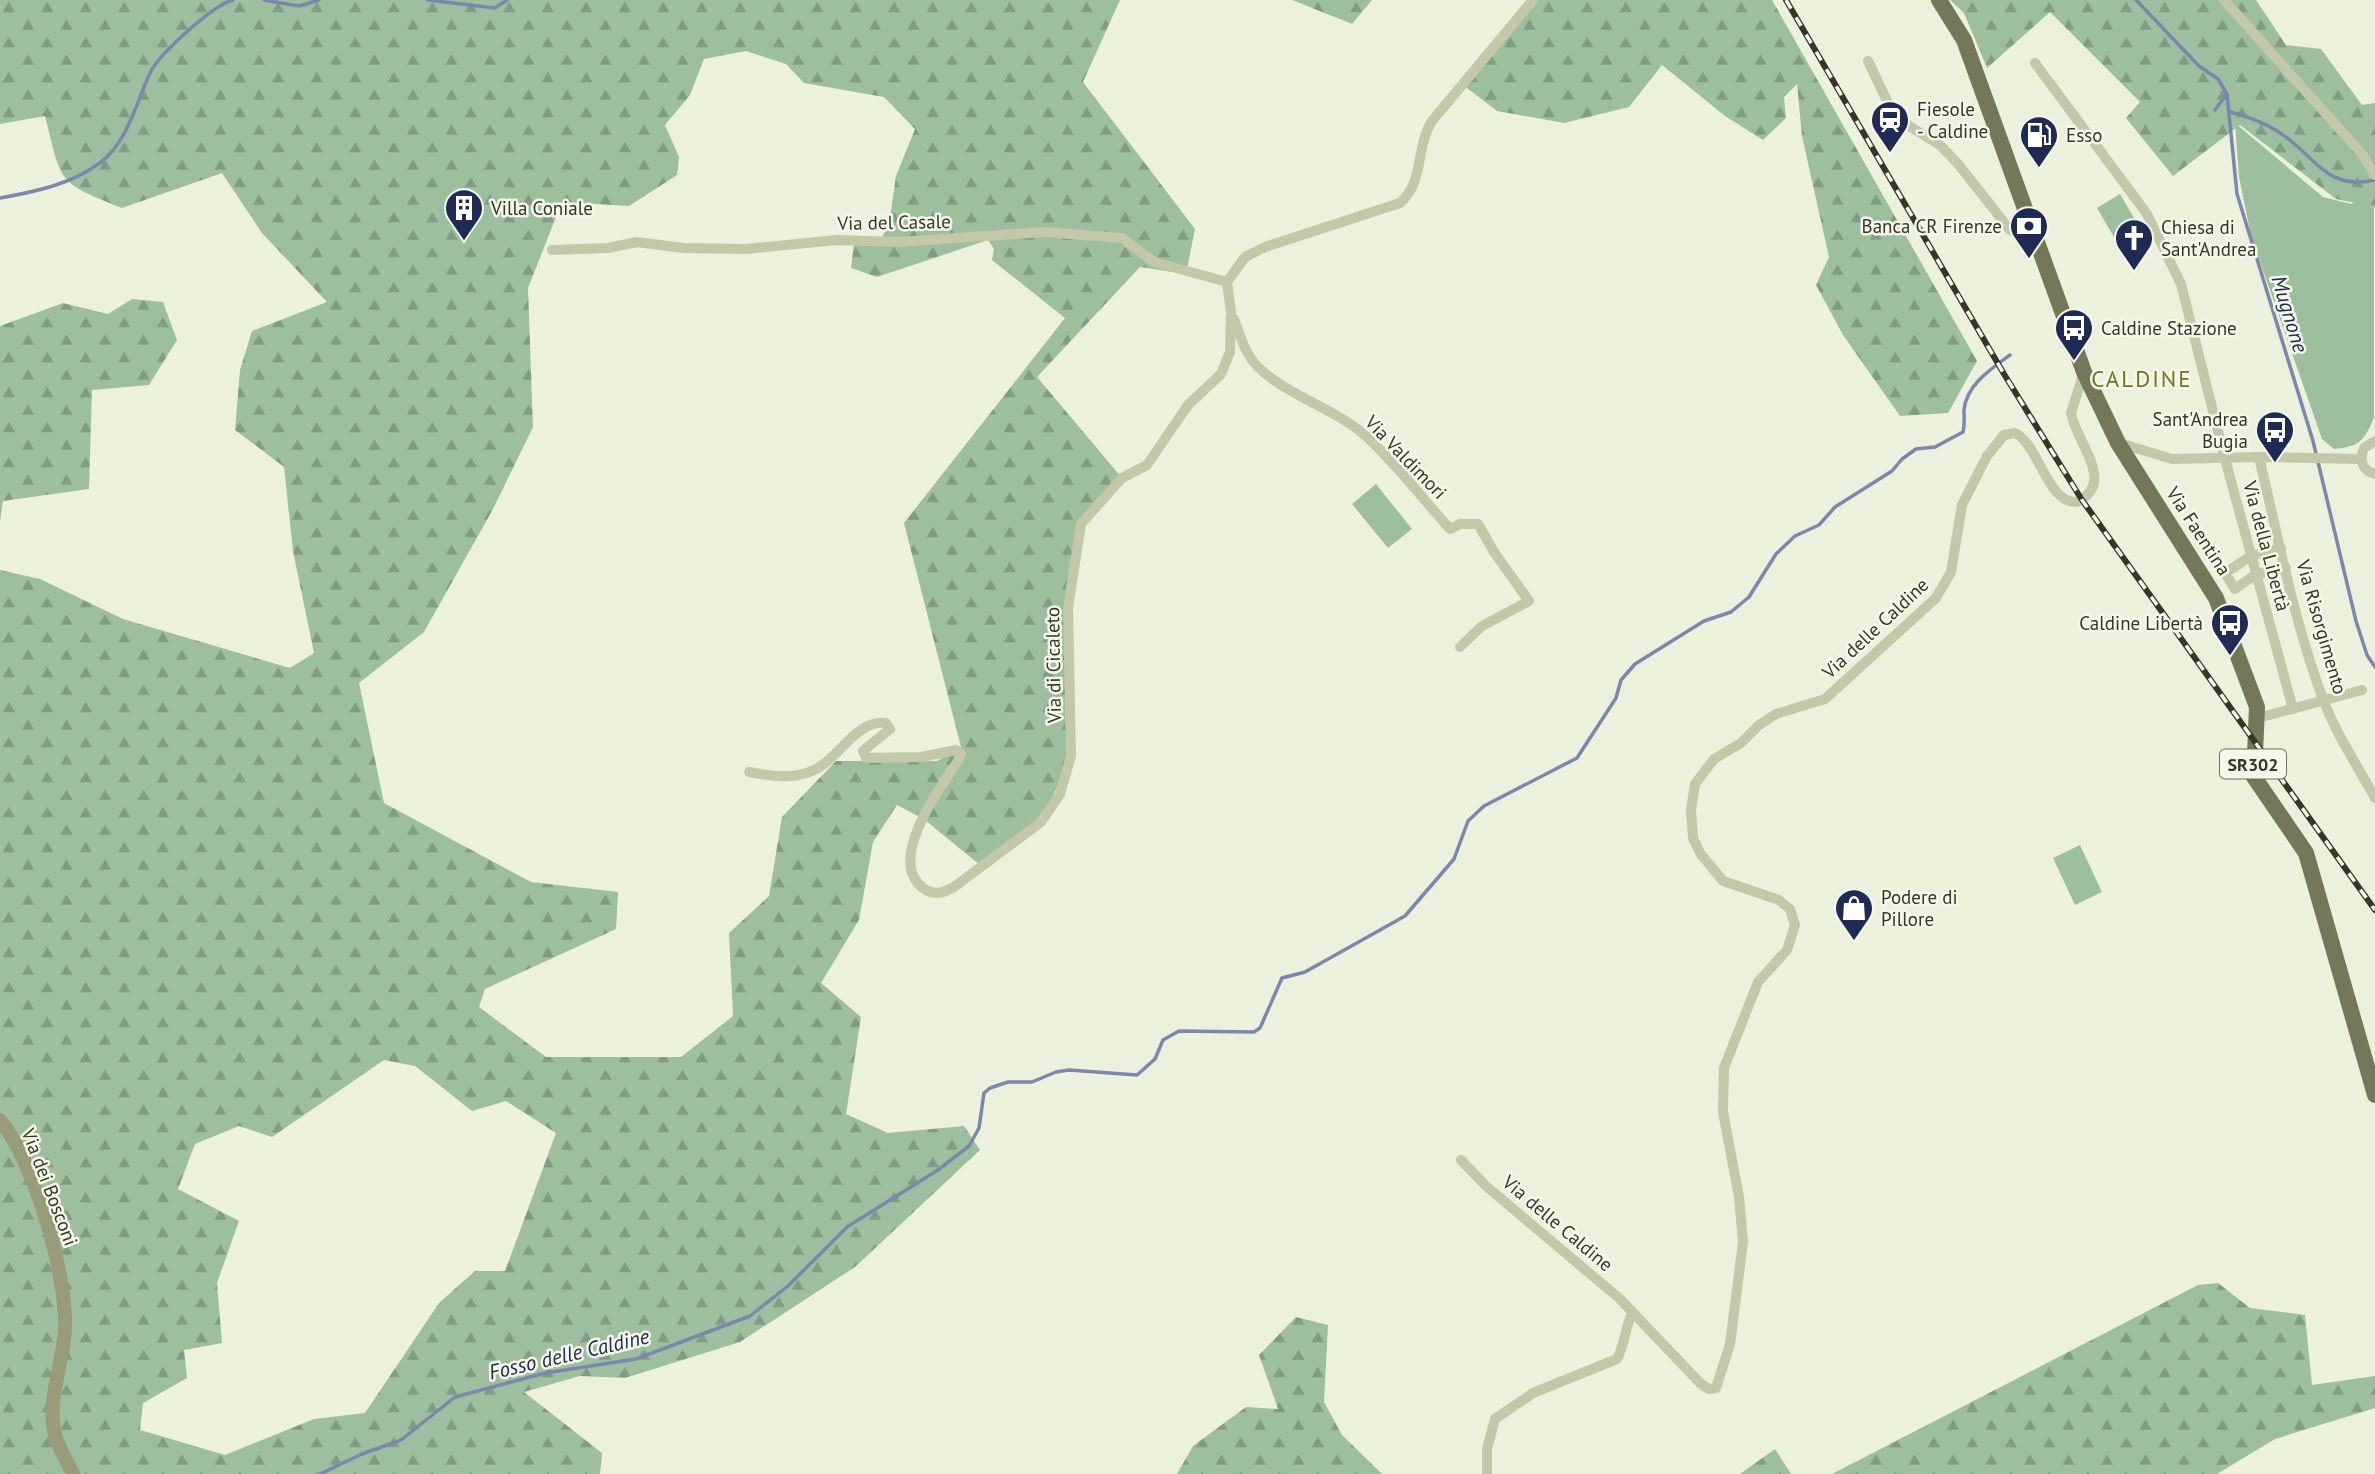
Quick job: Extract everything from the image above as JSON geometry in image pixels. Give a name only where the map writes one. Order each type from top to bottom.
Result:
[{"type":"main road","name":"Via Faentina","points":[[1938,0],[1964,40],[2084,372],[2118,443],[2212,587],[2258,718],[2254,777],[2306,853],[2374,1085]]},
{"type":"main road","name":"Via dei Bosconi","points":[[0,1120],[14,1142],[47,1221],[56,1253],[65,1325],[53,1416],[57,1439],[73,1474]]},
{"type":"street","points":[[1227,282],[1245,257],[1265,247],[1400,203],[1410,195],[1418,180],[1419,151],[1424,134],[1432,121],[1533,0]]},
{"type":"street","points":[[2224,0],[2361,154],[2375,175]]},
{"type":"street","points":[[1868,61],[1888,103],[1909,125],[1940,145],[2010,230],[2035,241]]},
{"type":"street","name":"Via della Libertà","points":[[2035,63],[2147,214],[2181,284],[2225,459],[2294,709]]},
{"type":"street","name":"Via del Casale","points":[[552,250],[608,248],[637,242],[683,248],[746,249],[836,240],[898,242],[1044,232],[1122,238],[1154,261],[1227,282]]},
{"type":"street","name":"Via di Cicaleto","points":[[749,772],[770,776],[805,774],[824,764],[861,730],[881,722],[887,723],[890,729],[863,751],[866,758],[920,757],[956,750],[961,754],[958,761],[926,813],[909,854],[911,873],[922,887],[933,893],[943,893],[954,887],[1041,822],[1060,794],[1072,756],[1068,608],[1081,524],[1122,478],[1147,464],[1188,405],[1221,374],[1230,352],[1231,312],[1227,282]]},
{"type":"street","name":"Via Valdimori","points":[[1231,312],[1243,344],[1256,366],[1276,381],[1345,420],[1367,437],[1450,529],[1461,524],[1478,524],[1529,601],[1482,626],[1460,646]]},
{"type":"street","name":"Via delle Caldine","points":[[1461,1160],[1486,1186],[1632,1313],[1701,1384],[1709,1389],[1716,1388],[1730,1345],[1742,1275],[1743,1242],[1739,1197],[1723,1112],[1724,1068],[1758,982],[1787,950],[1795,925],[1790,909],[1780,900],[1723,881],[1700,853],[1693,838],[1691,810],[1695,784],[1714,759],[1741,743],[1759,724],[1776,714],[1825,699],[1936,598],[1951,572],[1962,505],[2001,437],[2010,433],[2021,436],[2052,486],[2068,501],[2077,502],[2092,492],[2095,484],[2093,467],[2071,413],[2084,372]]},
{"type":"street","points":[[2375,441],[2364,448],[2361,459],[2364,467],[2375,474]]},
{"type":"street","points":[[2118,443],[2172,459],[2361,459]]},
{"type":"street","name":"Via Risorgimento","points":[[2259,457],[2323,701],[2375,798]]},
{"type":"street","points":[[2281,548],[2251,556],[2225,573],[2235,589],[2256,574],[2286,568]]},
{"type":"street","points":[[2258,718],[2362,690]]},
{"type":"street","points":[[1487,1474],[1487,1449],[1495,1419],[1533,1393],[1617,1359],[1623,1348],[1623,1331],[1632,1313]]},
{"type":"green space","points":[[0,0],[1120,0],[1083,82],[1195,229],[1186,274],[1140,267],[1037,377],[1122,478],[1081,524],[1068,608],[1071,756],[1041,822],[980,865],[925,820],[897,805],[873,842],[859,920],[821,983],[861,1017],[846,1114],[888,1133],[964,1126],[980,1150],[855,1267],[740,1342],[625,1378],[580,1376],[524,1392],[602,1453],[600,1474],[0,1474],[0,570],[40,579],[123,619],[290,668],[314,653],[293,551],[284,467],[235,430],[240,370],[252,331],[327,302],[262,233],[222,173],[122,208],[85,192],[66,178],[55,155],[45,116],[0,124]],"holes":[[[746,51],[786,64],[804,83],[884,97],[915,129],[896,176],[889,225],[882,237],[854,244],[851,268],[877,277],[988,240],[994,249],[992,260],[1065,318],[904,523],[961,747],[937,761],[836,761],[782,817],[769,896],[729,933],[733,1016],[681,1057],[546,1057],[479,1007],[485,989],[616,929],[618,892],[531,882],[384,803],[359,683],[424,632],[493,509],[533,427],[528,288],[562,202],[629,206],[677,175],[679,157],[665,125],[690,95],[704,59]],[[384,1060],[415,1066],[472,1111],[506,1101],[556,1133],[505,1271],[475,1271],[439,1303],[365,1413],[314,1419],[225,1455],[140,1430],[143,1403],[187,1378],[184,1350],[222,1343],[217,1283],[239,1221],[178,1189],[195,1144],[239,1126],[272,1137]]]},
{"type":"green space","points":[[1292,0],[1372,0],[1352,24]]},
{"type":"green space","points":[[1533,0],[1772,0],[1977,361],[1948,413],[1900,416],[1843,335],[1816,285],[1829,257],[1802,136],[1797,84],[1784,97],[1786,118],[1763,140],[1725,116],[1662,65],[1629,107],[1564,123],[1497,111],[1463,85]]},
{"type":"green space","points":[[1950,0],[2256,0],[2286,45],[2321,49],[2362,105],[2375,103],[2375,207],[2336,199],[2240,125],[2173,176],[2126,118],[2140,102],[2050,12],[1987,68],[1964,13]]},
{"type":"green space","points":[[2235,123],[2323,197],[2351,204],[2374,192],[2374,418],[2364,437],[2349,447],[2334,449],[2322,439],[2251,236],[2239,177]]},
{"type":"green space","points":[[2120,194],[2148,242],[2125,256],[2097,208]]},
{"type":"green space","points":[[132,299],[163,302],[177,340],[149,385],[92,390],[89,489],[3,501],[0,521],[0,326],[63,303],[108,314]]},
{"type":"green space","points":[[1376,484],[1412,529],[1388,548],[1352,504]]},
{"type":"green space","points":[[2080,845],[2102,892],[2075,905],[2053,858]]},
{"type":"green space","points":[[2218,1283],[2250,1308],[2305,1315],[2312,1385],[2375,1376],[2375,1408],[2275,1439],[2217,1474],[1832,1474],[2198,1285]]},
{"type":"green space","points":[[1296,1317],[1328,1325],[1324,1402],[1342,1435],[1382,1474],[1177,1474],[1193,1446],[1246,1407],[1278,1409],[1259,1355]]},
{"type":"green space","points":[[1775,1449],[1791,1474],[1740,1474]]},
{"type":"waterway","points":[[0,198],[40,190],[66,181],[101,162],[125,133],[155,65],[200,20],[233,0]]},
{"type":"waterway","points":[[264,0],[299,6],[319,0]]},
{"type":"waterway","points":[[428,0],[495,8],[507,0]]},
{"type":"waterway","name":"Mugnone","points":[[2136,0],[2199,66],[2218,79],[2227,94],[2237,194],[2313,441],[2356,621],[2367,655],[2375,667]]},
{"type":"waterway","name":"Fosso delle Caldine","points":[[2215,110],[2226,95]]},
{"type":"waterway","points":[[2231,112],[2261,122],[2277,131],[2331,175],[2357,182],[2375,180]]},
{"type":"waterway","name":"Fosso delle Caldine","points":[[320,1474],[362,1454],[401,1440],[455,1397],[545,1373],[636,1359],[750,1316],[788,1286],[847,1227],[938,1170],[969,1146],[979,1128],[984,1093],[990,1088],[1008,1082],[1032,1082],[1056,1072],[1069,1070],[1137,1075],[1155,1059],[1163,1040],[1179,1031],[1254,1032],[1260,1028],[1282,978],[1305,972],[1405,916],[1454,859],[1468,821],[1484,806],[1577,758],[1616,698],[1621,680],[1635,664],[1704,621],[1731,612],[1749,597],[1776,554],[1795,536],[1819,525],[1835,507],[1892,471],[1916,449],[1935,447],[1963,432],[1964,410],[1969,393],[1981,378],[2010,355]]},
{"type":"railway","points":[[1786,0],[2004,374],[2082,500],[2375,910]]},
{"type":"place","name":"Fiesole - Caldine","points":[[1890,154]]},
{"type":"place","name":"Esso","points":[[2039,169]]},
{"type":"place","name":"Villa Coniale","points":[[464,242]]},
{"type":"place","name":"Banca CR Firenze","points":[[2029,260]]},
{"type":"place","name":"Chiesa di Sant'Andrea","points":[[2134,272]]},
{"type":"place","name":"Caldine Stazione","points":[[2074,362]]},
{"type":"place","name":"Sant'Andrea Bugia","points":[[2275,464]]},
{"type":"place","name":"Caldine Libertà","points":[[2230,657]]},
{"type":"place","name":"Podere di Pillore","points":[[1854,942]]},
{"type":"district","name":"CALDINE","points":[[2142,378]]}]
